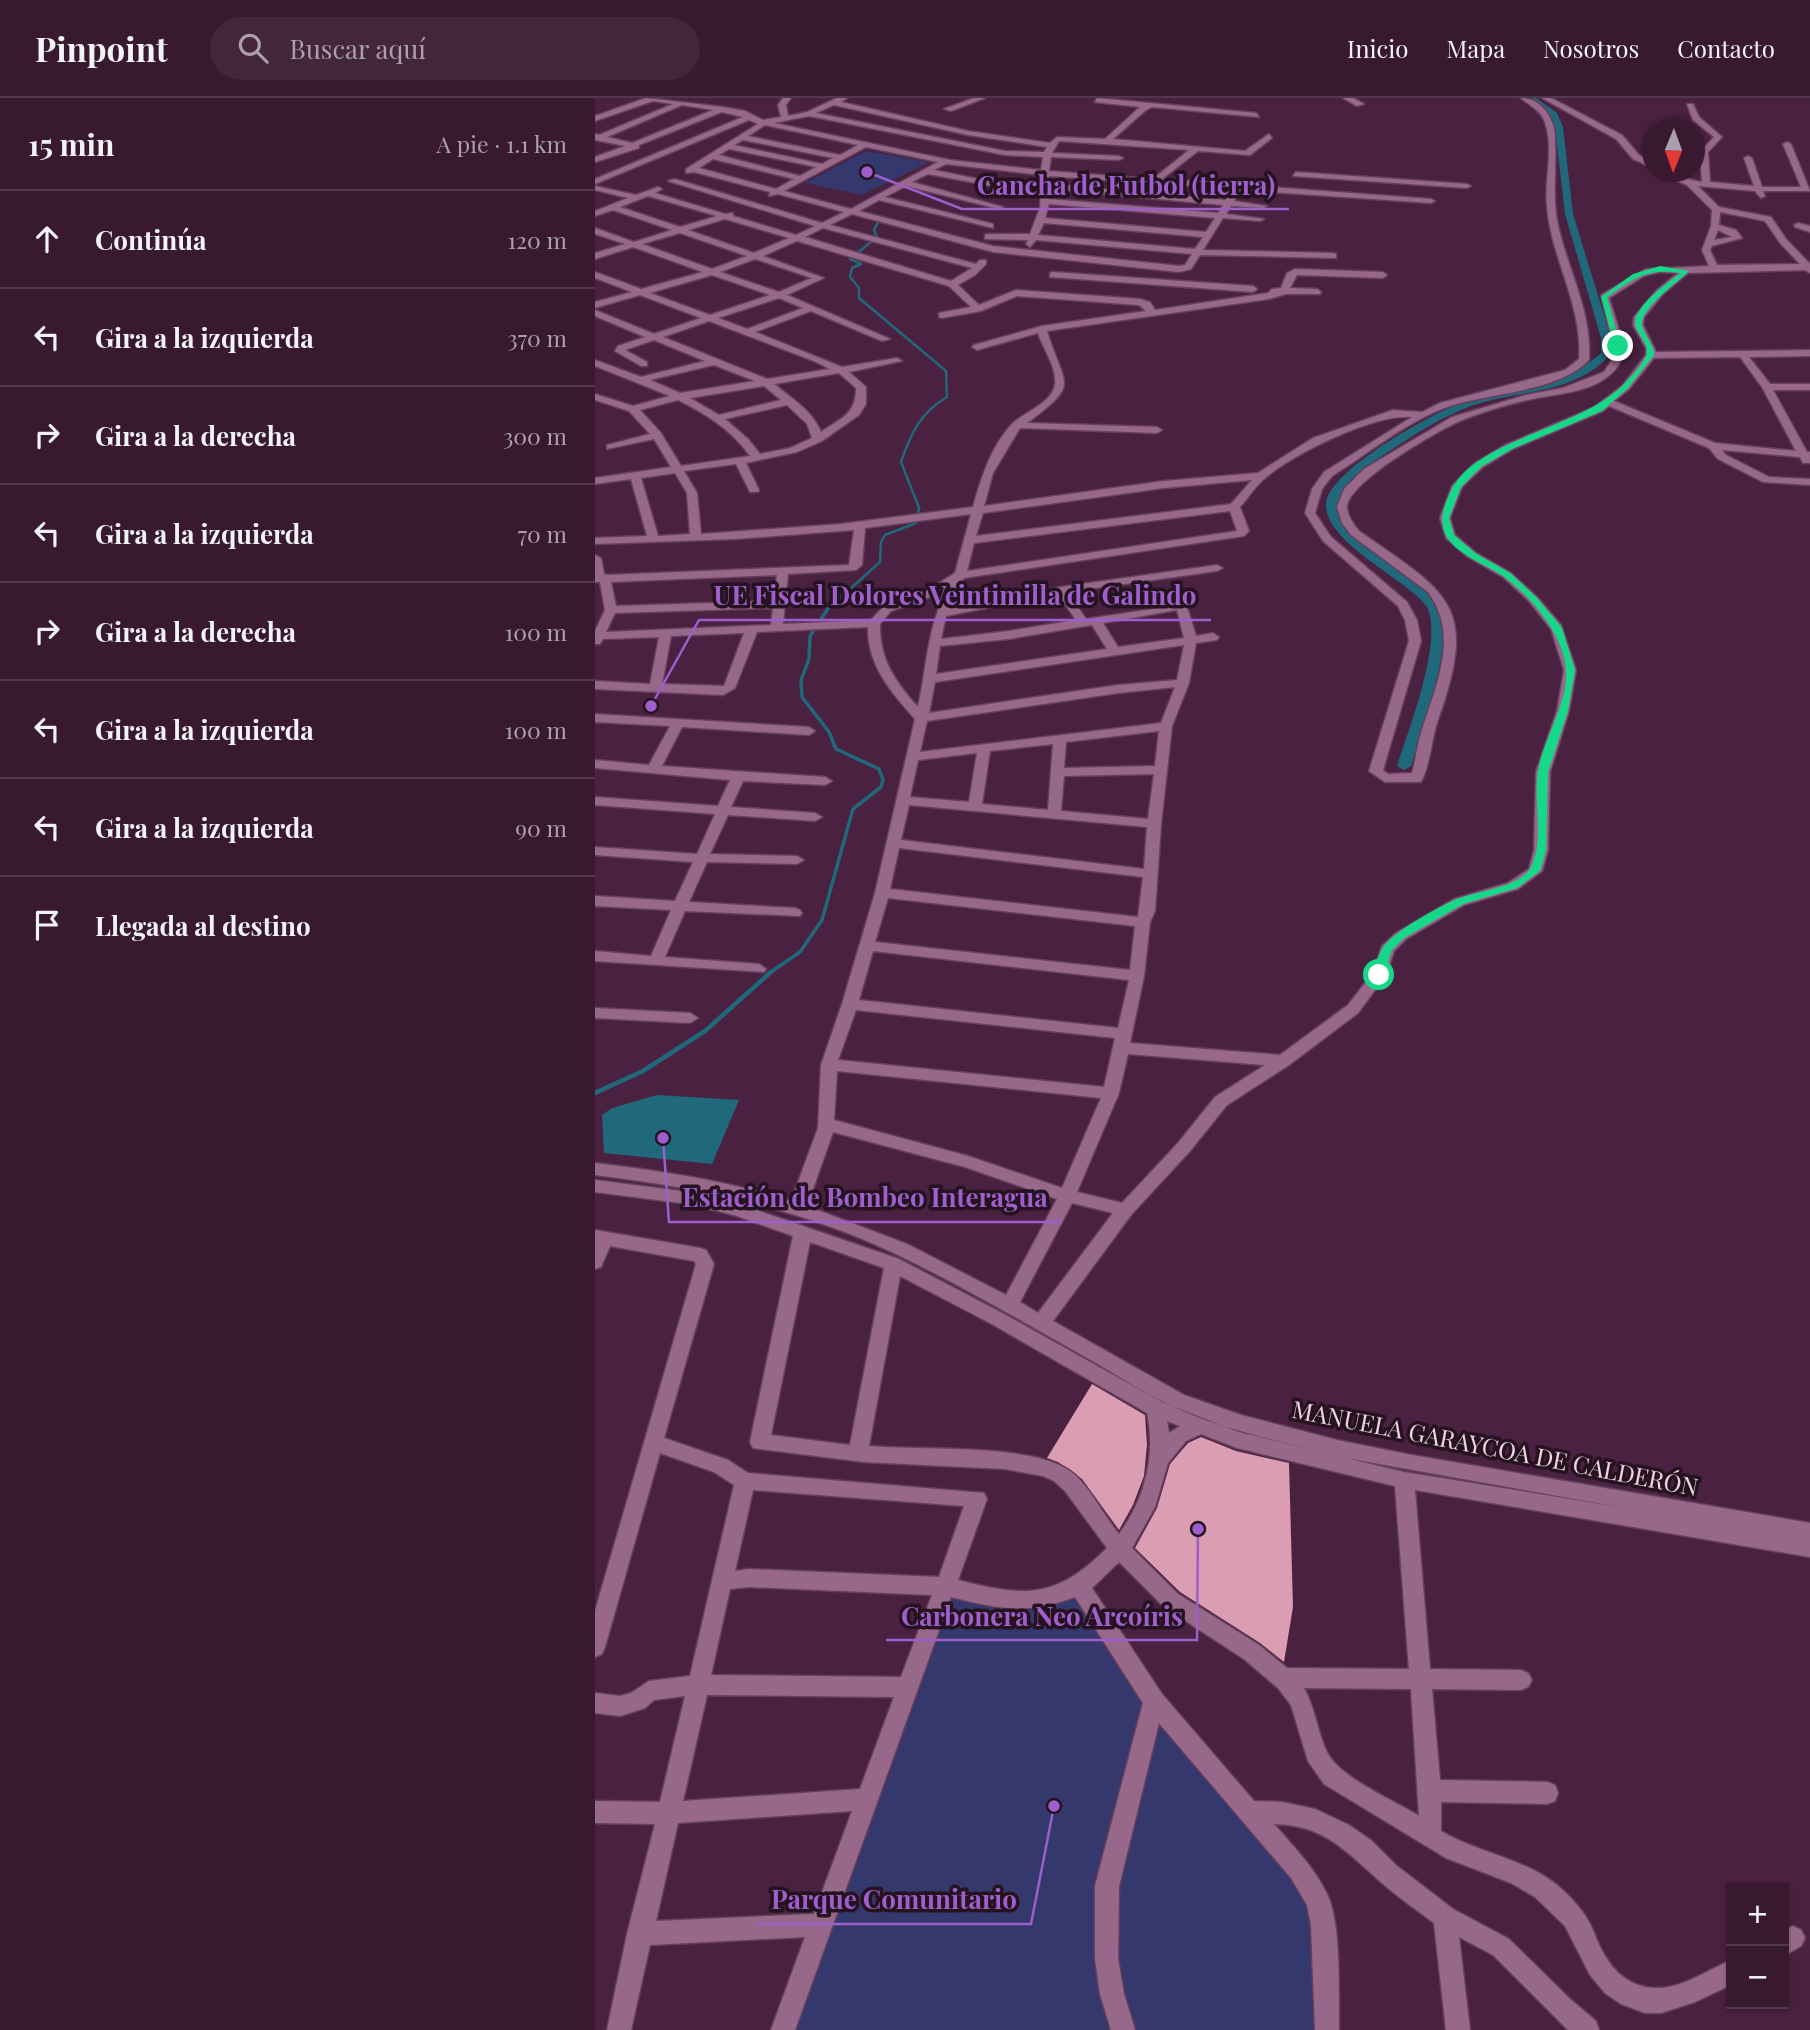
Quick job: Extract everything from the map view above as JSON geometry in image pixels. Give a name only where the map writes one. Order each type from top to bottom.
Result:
[{"type":"street","points":[[595,119],[652,98],[679,104],[723,108],[765,122],[945,161],[1017,170],[1431,201]]},
{"type":"street","points":[[712,98],[723,108]]},
{"type":"street","points":[[785,117],[782,105],[787,98]]},
{"type":"street","points":[[900,98],[910,100]]},
{"type":"street","points":[[948,109],[981,98]]},
{"type":"street","points":[[1347,98],[1360,104]]},
{"type":"street","points":[[1525,98],[1543,110],[1552,134],[1551,207],[1555,231],[1587,344],[1584,359],[1567,372],[1551,378],[1444,405],[1423,415],[1328,474],[1317,489],[1310,513],[1327,539],[1403,604],[1411,620],[1415,641],[1376,771],[1385,778],[1416,779],[1453,638],[1449,620],[1435,592],[1355,533],[1347,523],[1342,507],[1348,491],[1368,471],[1456,419],[1528,397],[1565,391],[1607,374],[1618,358],[1618,346],[1604,297],[1635,275],[1660,268],[1686,271],[1714,268],[1809,268]]},
{"type":"street","points":[[1546,98],[1625,141],[1642,160]]},
{"type":"street","points":[[595,214],[650,194],[672,181],[691,164],[703,162],[765,122],[809,114],[839,100],[968,133],[1029,140],[1049,150]]},
{"type":"street","points":[[1098,100],[1256,115]]},
{"type":"street","points":[[597,138],[679,104]]},
{"type":"street","points":[[1107,141],[1148,106]]},
{"type":"street","points":[[1691,106],[1696,118],[1718,137],[1704,152],[1706,184]]},
{"type":"street","points":[[595,160],[723,108]]},
{"type":"street","points":[[809,114],[953,145],[1005,153],[1025,154],[1049,150],[1119,158]]},
{"type":"street","points":[[595,182],[750,117]]},
{"type":"street","points":[[682,126],[713,133]]},
{"type":"street","points":[[740,136],[839,157]]},
{"type":"street","points":[[1026,253],[1041,220],[1049,150],[1060,138],[1251,152],[1269,136]]},
{"type":"street","points":[[597,138],[677,156]]},
{"type":"street","points":[[1025,154],[1029,140]]},
{"type":"street","points":[[1690,183],[1808,189],[1787,144]]},
{"type":"street","points":[[595,256],[727,216],[864,145]]},
{"type":"street","points":[[726,146],[821,166]]},
{"type":"street","points":[[1157,179],[1196,149]]},
{"type":"street","points":[[712,156],[800,177]]},
{"type":"street","points":[[1748,158],[1760,188],[1761,199]]},
{"type":"street","points":[[595,305],[711,272],[797,239],[851,213],[945,161]]},
{"type":"street","points":[[1279,188],[1307,163]]},
{"type":"street","points":[[691,164],[851,213],[993,249],[1179,269],[1188,267],[1199,252],[1240,185]]},
{"type":"street","points":[[988,237],[990,226],[1017,170]]},
{"type":"street","points":[[927,171],[1008,187],[1044,186],[1263,206]]},
{"type":"street","points":[[1296,174],[1467,186]]},
{"type":"street","points":[[672,181],[824,226],[978,267]]},
{"type":"street","points":[[905,183],[999,207]]},
{"type":"street","points":[[1690,183],[1716,209],[1768,219],[1783,241],[1809,268]]},
{"type":"street","points":[[595,188],[640,198]]},
{"type":"street","points":[[595,205],[621,193]]},
{"type":"street","points":[[650,194],[952,284],[978,309]]},
{"type":"street","points":[[879,198],[990,226]]},
{"type":"street","points":[[1045,201],[1220,218],[1260,219]]},
{"type":"street","points":[[615,208],[820,278],[779,295],[653,336],[620,350],[643,363]]},
{"type":"street","points":[[1714,268],[1706,250],[1715,226],[1716,209]]},
{"type":"street","points":[[1041,220],[1210,234]]},
{"type":"street","points":[[1798,225],[1810,229]]},
{"type":"street","points":[[1707,244],[1738,238],[1733,232],[1715,226]]},
{"type":"street","points":[[595,231],[779,295],[885,339]]},
{"type":"street","points":[[977,244],[988,237],[1033,237],[1199,252],[1333,256]]},
{"type":"street","points":[[952,284],[978,267],[993,249]]},
{"type":"street","points":[[1098,279],[1103,260]]},
{"type":"street","points":[[1040,1324],[1125,1210],[1184,1147],[1221,1101],[1283,1061],[1353,1009],[1379,975],[1387,949],[1401,936],[1459,902],[1513,886],[1535,871],[1541,850],[1543,772],[1563,711],[1570,670],[1557,628],[1533,599],[1507,575],[1472,555],[1450,536],[1445,518],[1457,486],[1479,465],[1509,447],[1556,430],[1607,402],[1626,387],[1651,355],[1651,348],[1638,325],[1639,317],[1660,292],[1686,271]]},
{"type":"street","points":[[1285,291],[1290,275],[1295,272],[1383,275]]},
{"type":"street","points":[[595,275],[748,332],[842,371],[861,387],[861,404],[855,413],[818,439],[793,450],[740,461],[595,481]]},
{"type":"street","points":[[1053,275],[1317,292]]},
{"type":"street","points":[[977,347],[1042,329],[1269,296],[1285,291]]},
{"type":"street","points":[[942,315],[978,309],[1009,294],[1025,293],[1059,298],[1140,302],[1147,304],[1151,313]]},
{"type":"street","points":[[748,332],[811,308]]},
{"type":"street","points":[[595,313],[765,382],[790,401],[812,424],[818,439]]},
{"type":"street","points":[[797,1209],[826,1124],[829,1065],[851,1004],[882,893],[913,757],[941,614],[960,575],[988,473],[1017,425],[1054,398],[1060,386],[1058,369],[1042,329]]},
{"type":"street","points":[[1742,353],[1767,387],[1807,455],[1810,466]]},
{"type":"street","points":[[1651,355],[1810,353]]},
{"type":"street","points":[[598,400],[633,409],[677,397],[897,361]]},
{"type":"street","points":[[640,380],[713,362]]},
{"type":"street","points":[[595,363],[640,380],[717,418],[750,446],[757,458]]},
{"type":"street","points":[[595,377],[617,371]]},
{"type":"street","points":[[1767,387],[1810,387]]},
{"type":"street","points":[[717,418],[790,401]]},
{"type":"street","points":[[1607,402],[1713,446],[1807,455]]},
{"type":"street","points":[[969,540],[1234,507],[1261,476],[1317,440],[1428,403],[1444,405]]},
{"type":"street","points":[[633,409],[657,435],[692,493],[695,537]]},
{"type":"street","points":[[1397,412],[1423,415]]},
{"type":"street","points":[[1017,425],[1157,430]]},
{"type":"street","points":[[611,447],[657,435]]},
{"type":"street","points":[[1713,446],[1722,457],[1767,480],[1810,482]]},
{"type":"street","points":[[740,461],[754,490]]},
{"type":"street","points":[[635,475],[653,539]]},
{"type":"street","points":[[595,541],[860,525],[1123,490],[1261,476]]},
{"type":"street","points":[[941,614],[1062,590],[1190,557],[1243,531],[1234,507]]},
{"type":"street","points":[[600,579],[855,567],[860,525]]},
{"type":"street","points":[[921,718],[902,698],[874,652],[874,623],[887,609],[929,594],[960,575],[1190,557],[1217,568]]},
{"type":"street","points":[[595,558],[611,610],[596,638]]},
{"type":"street","points":[[777,628],[783,571]]},
{"type":"street","points":[[1062,590],[1114,650]]},
{"type":"street","points":[[611,610],[780,604]]},
{"type":"street","points":[[935,643],[1009,635],[1182,606],[1191,640],[1183,683],[1166,726],[1154,824],[1148,911],[1143,922],[1137,975],[1111,1093],[1067,1196],[1010,1305]]},
{"type":"street","points":[[596,638],[874,623]]},
{"type":"street","points":[[595,685],[713,693],[729,688],[752,629]]},
{"type":"street","points":[[655,688],[666,633]]},
{"type":"street","points":[[929,679],[1213,637]]},
{"type":"street","points":[[921,718],[1118,689],[1183,683]]},
{"type":"street","points":[[595,718],[809,731]]},
{"type":"street","points":[[654,768],[678,723]]},
{"type":"street","points":[[913,757],[1166,726]]},
{"type":"street","points":[[1054,815],[1060,738]]},
{"type":"street","points":[[975,807],[984,748]]},
{"type":"street","points":[[595,764],[738,777],[825,781]]},
{"type":"street","points":[[1058,772],[1161,770]]},
{"type":"street","points":[[656,960],[738,777]]},
{"type":"street","points":[[902,800],[1154,824]]},
{"type":"street","points":[[595,801],[815,817]]},
{"type":"street","points":[[893,842],[1151,874]]},
{"type":"street","points":[[595,850],[700,858],[797,860]]},
{"type":"street","points":[[882,893],[1143,922]]},
{"type":"street","points":[[595,901],[795,913]]},
{"type":"street","points":[[866,946],[1137,975]]},
{"type":"street","points":[[595,956],[759,969]]},
{"type":"street","points":[[851,1004],[1283,1061]]},
{"type":"street","points":[[595,1013],[689,1018]]},
{"type":"street","points":[[829,1065],[1111,1093]]},
{"type":"street","points":[[826,1124],[968,1162],[1067,1196],[1125,1210]]},
{"type":"street","name":"MANUELA GARAYCOA DE CALDERÓN","points":[[595,1169],[689,1182],[748,1194],[797,1209],[901,1250],[1010,1305],[1177,1400],[1240,1423],[1337,1448],[1412,1463],[1810,1532]]},
{"type":"street","name":"MANUELA GARAYCOA DE CALDERÓN","points":[[595,1186],[689,1198],[736,1209],[893,1264],[996,1318],[1155,1408],[1198,1427],[1250,1444],[1404,1480],[1578,1507],[1810,1548]]},
{"type":"street","points":[[803,1231],[760,1442],[858,1453],[1042,1466],[1063,1476],[1098,1523],[1154,1586],[1181,1609],[1245,1648],[1281,1678],[1299,1698],[1311,1741],[1325,1770],[1347,1787],[1430,1837],[1482,1862],[1522,1874],[1546,1891],[1569,1914],[1584,1936],[1598,1967],[1636,2000],[1651,2003],[1673,1999],[1726,1974]]},
{"type":"street","points":[[595,1262],[599,1238],[700,1255],[705,1264],[595,1647]]},
{"type":"street","points":[[858,1453],[893,1264]]},
{"type":"street","points":[[722,1581],[749,1578],[944,1586],[992,1598],[1018,1601],[1051,1597],[1079,1586],[1129,1536],[1147,1499],[1160,1460],[1162,1441],[1155,1408]]},
{"type":"street","points":[[1160,1460],[1179,1435],[1198,1427]]},
{"type":"street","points":[[655,1443],[722,1466],[745,1481],[977,1499],[783,2030]]},
{"type":"street","points":[[1404,1480],[1430,1791],[1430,1837]]},
{"type":"street","points":[[619,2030],[745,1481]]},
{"type":"street","points":[[1079,1586],[1154,1701],[1299,1870],[1318,1901],[1324,1925],[1327,2030]]},
{"type":"street","points":[[1281,1678],[1521,1680]]},
{"type":"street","points":[[595,1703],[620,1706],[637,1701],[649,1690],[697,1685],[908,1687]]},
{"type":"street","points":[[1123,2030],[1107,1974],[1105,1906],[1113,1857],[1154,1701]]},
{"type":"street","points":[[1430,1791],[1547,1793]]},
{"type":"street","points":[[595,1812],[667,1812],[867,1799]]},
{"type":"street","points":[[1248,1812],[1293,1815],[1315,1821],[1341,1833],[1445,1917],[1501,1947],[1561,2008],[1587,2030]]},
{"type":"street","points":[[1445,1917],[1458,2030]]},
{"type":"street","points":[[639,1934],[821,1925]]},
{"type":"shaded area","points":[[866,151],[929,162],[862,195],[805,183]]},
{"type":"shaded area","points":[[657,1095],[739,1100],[712,1164],[604,1153],[602,1115],[612,1108]]},
{"type":"shaded area","points":[[945,1586],[992,1598],[1079,1586],[1154,1701],[1310,1886],[1327,2030],[783,2030]]},
{"type":"building","points":[[1092,1384],[1145,1415],[1147,1445],[1144,1476],[1133,1505],[1119,1530],[1082,1479],[1058,1462],[1047,1458]]},
{"type":"building","points":[[1201,1437],[1236,1451],[1289,1463],[1293,1607],[1284,1662],[1260,1643],[1180,1592],[1135,1548],[1157,1508],[1170,1464],[1188,1443]]},
{"type":"waterway","points":[[1404,766],[1432,666],[1436,645],[1435,611],[1406,580],[1347,536],[1335,520],[1332,503],[1340,484],[1363,464],[1454,409],[1494,397],[1554,385],[1590,368],[1606,354],[1606,338],[1569,214],[1559,127],[1554,115],[1531,98]]},
{"type":"waterway","points":[[828,609],[880,562],[881,542],[885,535],[916,523],[919,508],[901,462],[923,417],[947,397],[946,371],[859,298],[859,288],[850,277],[852,268],[861,264],[850,259],[877,237],[874,230],[878,222]]},
{"type":"waterway","points":[[768,974],[800,952],[822,920],[853,809],[881,787],[883,780],[879,769],[836,749],[829,732],[802,697],[801,680],[809,659],[810,636],[829,607]]},
{"type":"waterway","points":[[595,1093],[643,1071],[705,1031],[771,972]]},
{"type":"place","name":"Cancha de Futbol (tierra)","points":[[867,172]]},
{"type":"place","name":"UE Fiscal Dolores Veintimilla de Galindo","points":[[651,706]]},
{"type":"place","name":"Estación de Bombeo Interagua","points":[[663,1138]]},
{"type":"place","name":"Carbonera Neo Arcoíris","points":[[1198,1529]]},
{"type":"place","name":"Parque Comunitario","points":[[1054,1806]]},
{"type":"route","points":[[1379,975],[1387,949],[1401,936],[1459,902],[1513,886],[1535,871],[1541,850],[1543,772],[1563,711],[1570,670],[1557,628],[1533,599],[1507,575],[1472,555],[1450,536],[1445,518],[1457,486],[1479,465],[1509,447],[1556,430],[1599,409],[1626,387],[1651,355],[1651,348],[1638,325],[1639,317],[1660,292],[1686,271],[1660,268],[1649,270],[1635,275],[1604,297],[1618,346]]}]
